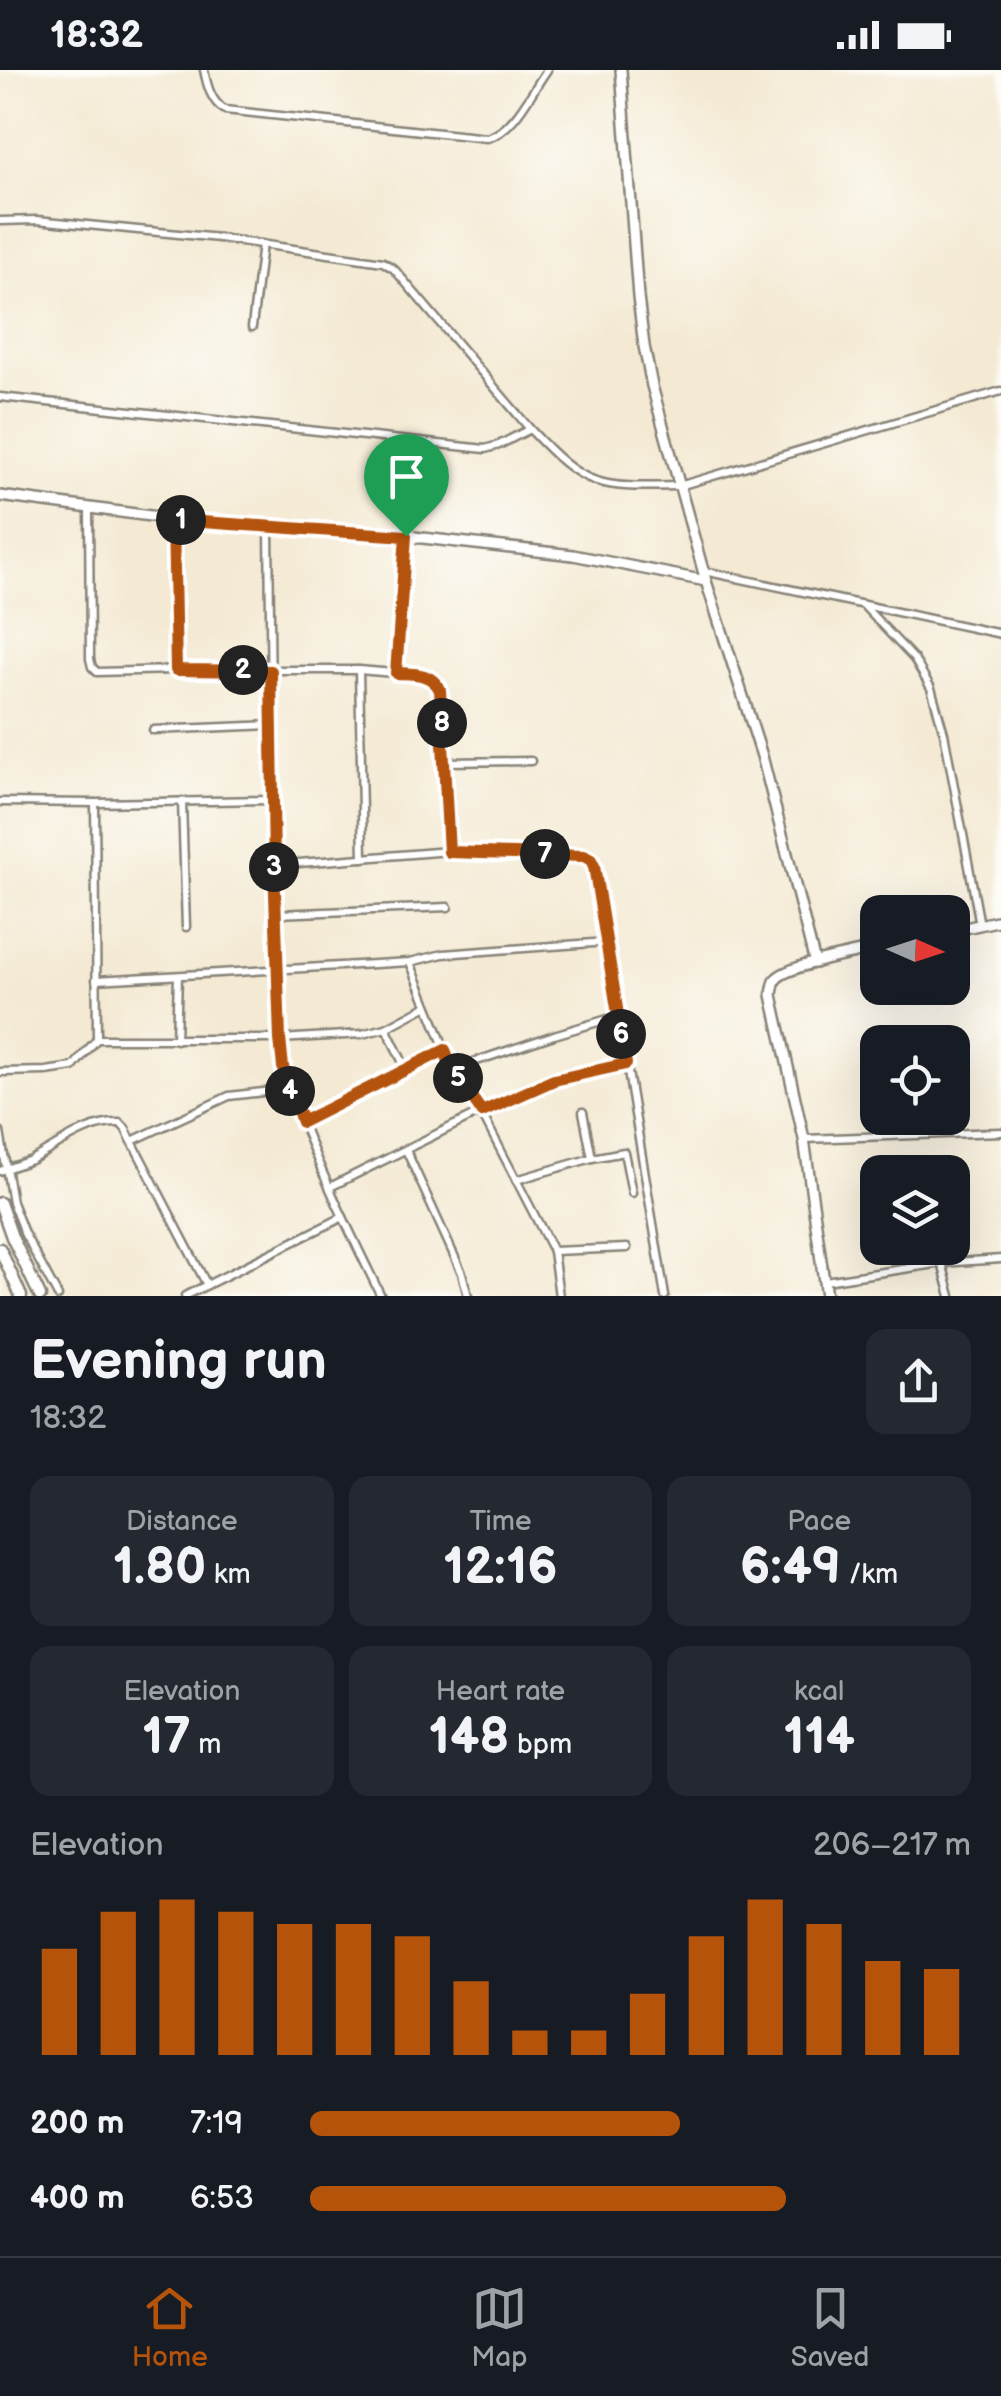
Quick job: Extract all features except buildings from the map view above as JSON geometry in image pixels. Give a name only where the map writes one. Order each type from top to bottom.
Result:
[{"type":"main road","points":[[0,1204],[40,1296]]},
{"type":"main road","points":[[0,1249],[21,1296]]},
{"type":"street","points":[[204,70],[212,96],[225,110],[486,138],[508,126],[548,70]]},
{"type":"street","points":[[621,70],[644,346],[666,443],[704,576],[762,756],[814,963]]},
{"type":"street","points":[[0,221],[37,220],[262,244],[383,262],[394,269],[551,451],[582,477],[601,484],[635,488],[679,486],[1001,391]]},
{"type":"street","points":[[252,327],[262,244]]},
{"type":"street","points":[[0,398],[485,449],[530,429]]},
{"type":"street","points":[[0,496],[173,520],[406,536],[573,556],[704,576],[1001,634]]},
{"type":"street","points":[[89,507],[90,659],[98,672],[359,670],[436,680],[440,690],[449,852]]},
{"type":"street","points":[[173,520],[176,670]]},
{"type":"street","points":[[269,528],[272,800],[283,1067],[302,1122],[381,1296]]},
{"type":"street","points":[[396,673],[406,536]]},
{"type":"street","points":[[864,606],[914,659],[932,688],[980,925]]},
{"type":"street","points":[[359,670],[363,858]]},
{"type":"street","points":[[153,730],[271,724]]},
{"type":"street","points":[[444,762],[531,761]]},
{"type":"street","points":[[0,802],[272,800]]},
{"type":"street","points":[[182,801],[186,928]]},
{"type":"street","points":[[0,1072],[73,1067],[97,1039],[95,803]]},
{"type":"street","points":[[274,865],[449,852],[584,856],[591,860],[666,1296]]},
{"type":"street","points":[[276,914],[448,907]]},
{"type":"street","points":[[970,927],[1001,920]]},
{"type":"street","points":[[96,980],[410,962],[443,954],[606,942]]},
{"type":"street","points":[[826,1296],[804,1139],[772,995],[774,982],[780,976],[860,952]]},
{"type":"street","points":[[410,962],[452,1070],[482,1112],[553,1251],[559,1296]]},
{"type":"street","points":[[176,1040],[178,976]]},
{"type":"street","points":[[97,1039],[280,1039],[362,1034],[386,1028],[427,1006]]},
{"type":"street","points":[[452,1070],[618,1016]]},
{"type":"street","points":[[386,1028],[406,1069]]},
{"type":"street","points":[[302,1122],[445,1050]]},
{"type":"street","points":[[330,1187],[554,1080],[626,1064]]},
{"type":"street","points":[[132,1142],[229,1096],[289,1089]]},
{"type":"street","points":[[583,1112],[592,1158]]},
{"type":"street","points":[[3,1170],[99,1125],[120,1123],[207,1285]]},
{"type":"street","points":[[0,1132],[3,1170],[12,1202],[58,1296]]},
{"type":"street","points":[[804,1139],[1001,1132]]},
{"type":"street","points":[[406,1150],[462,1273],[468,1296]]},
{"type":"street","points":[[516,1180],[624,1152],[632,1194]]},
{"type":"street","points":[[185,1296],[343,1217]]},
{"type":"street","points":[[553,1251],[628,1248]]},
{"type":"street","points":[[970,1261],[1001,1258]]},
{"type":"street","points":[[824,1281],[929,1265]]},
{"type":"street","points":[[943,1265],[951,1296]]},
{"type":"route","points":[[173,520],[406,536],[396,673],[428,676],[436,680],[440,690],[449,852],[584,856],[591,860],[626,1064],[554,1080],[482,1112],[452,1070],[445,1050],[302,1122],[283,1067],[280,1039],[271,671],[176,670],[173,520]]}]
